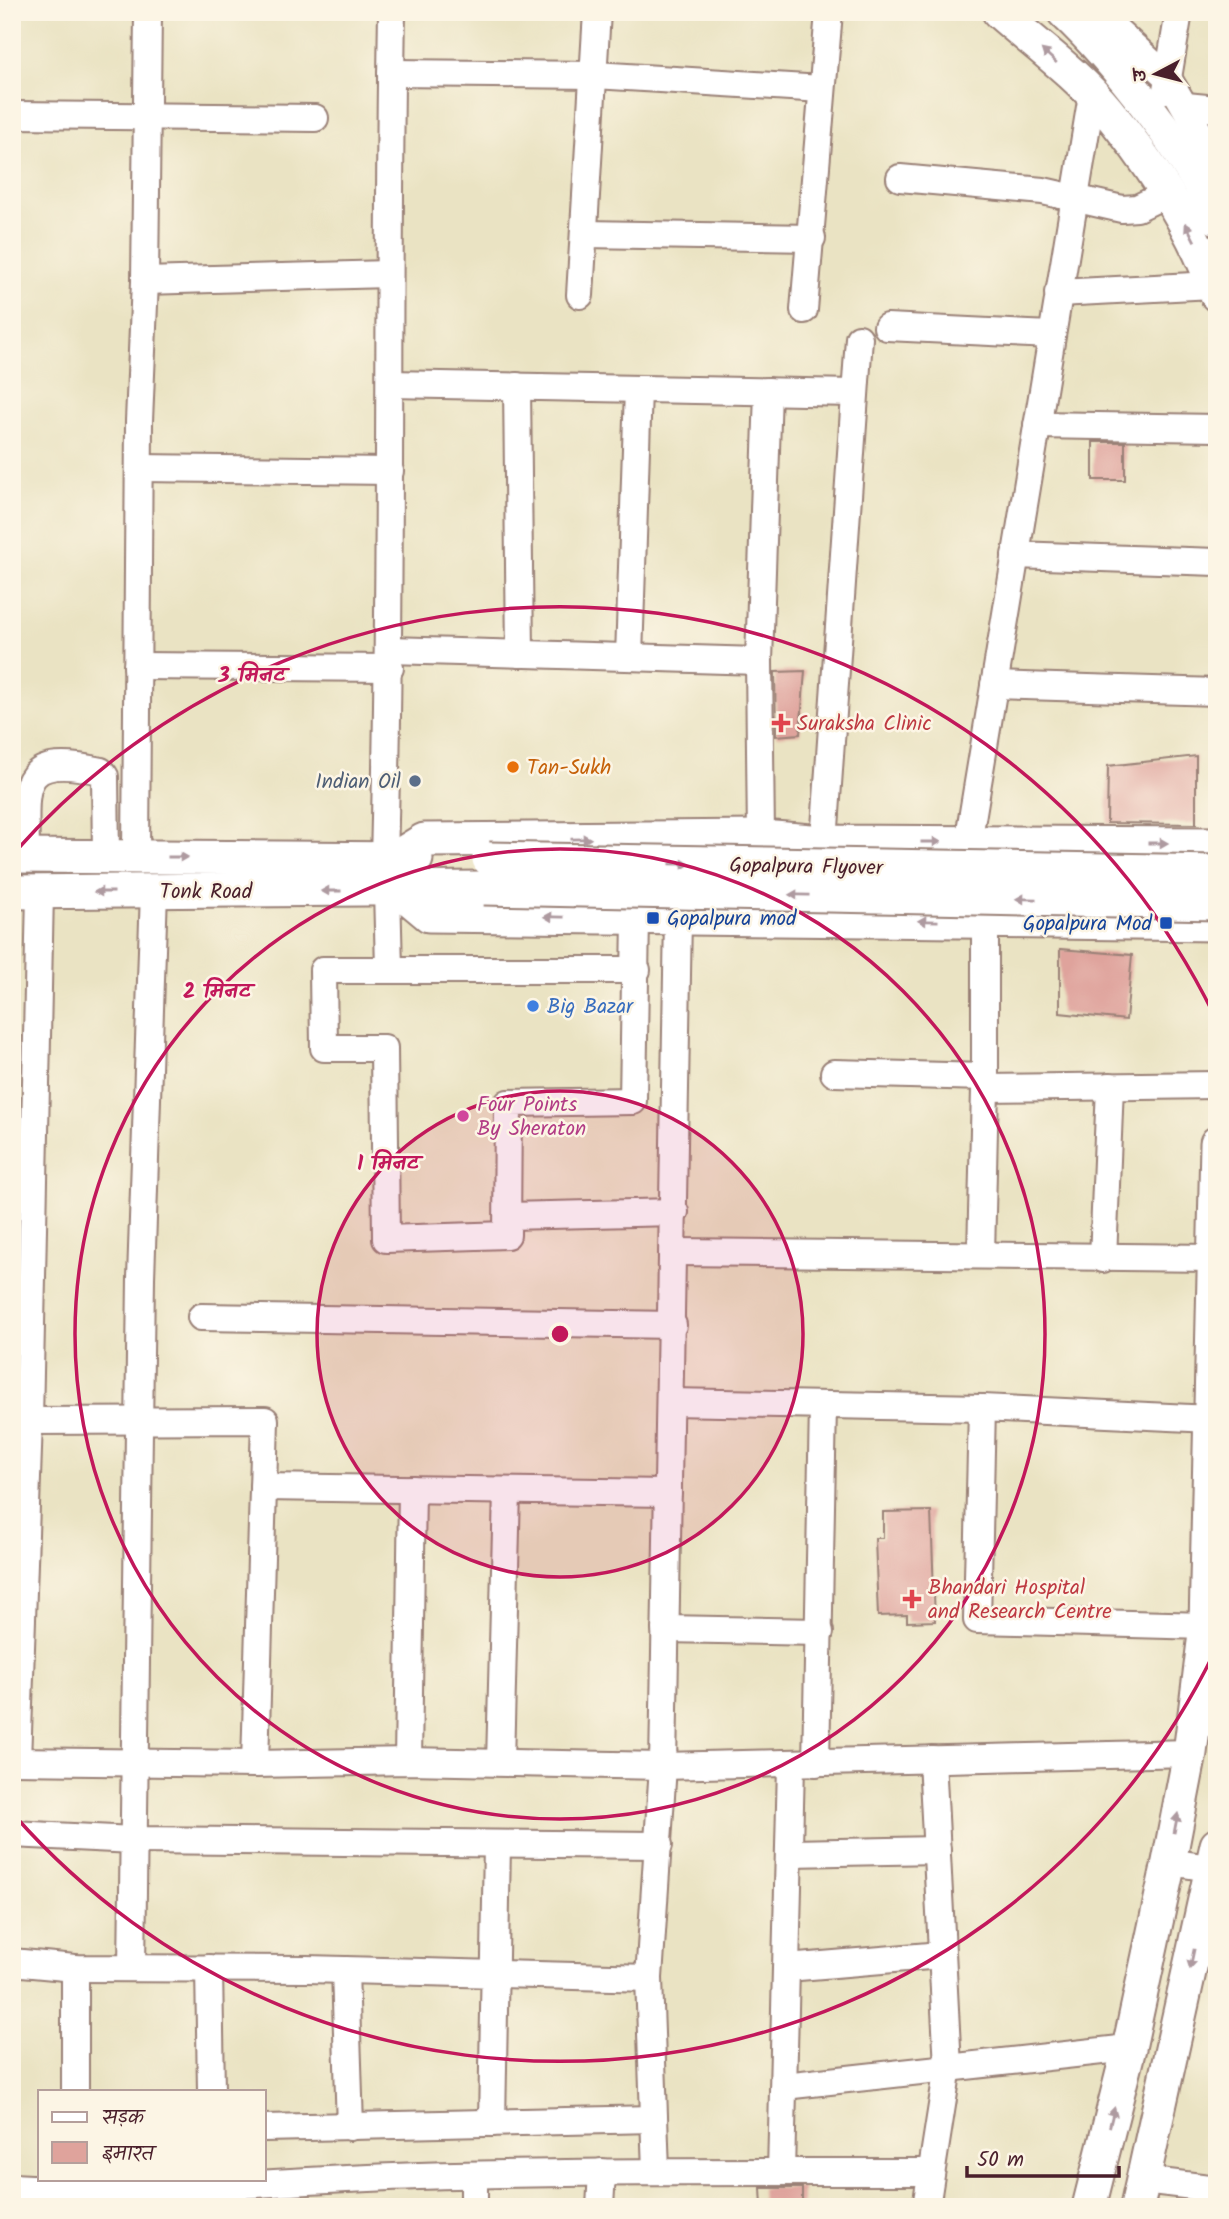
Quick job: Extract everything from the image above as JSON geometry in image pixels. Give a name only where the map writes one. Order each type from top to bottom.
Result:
[{"type":"main road","points":[[999,12],[1107,110],[1166,194],[1207,267],[1215,290]]},
{"type":"main road","points":[[1064,12],[1173,116],[1217,218]]},
{"type":"main road","points":[[1217,844],[824,842],[761,837],[424,841],[391,874],[429,915],[1217,924]]},
{"type":"main road","points":[[881,920],[882,842]]},
{"type":"main road","name":"Tonk Road","points":[[19,856],[121,856],[391,874]]},
{"type":"main road","name":"Gopalpura Flyover","points":[[391,874],[1217,872]]},
{"type":"main road","name":"Tonk Road","points":[[26,892],[154,891],[391,874]]},
{"type":"main road","name":"Gopalpura Flyover","points":[[487,874],[1217,903]]},
{"type":"main road","points":[[1089,2207],[1129,2048],[1169,1862],[1190,1753],[1206,1626],[1217,1143]]},
{"type":"main road","points":[[1140,2194],[1216,1861]]},
{"type":"street","points":[[121,856],[137,666],[148,12]]},
{"type":"street","points":[[389,969],[391,874],[388,274],[392,12]]},
{"type":"street","points":[[580,295],[597,12]]},
{"type":"street","points":[[804,310],[829,12]]},
{"type":"street","points":[[1097,12],[1168,78]]},
{"type":"street","points":[[1179,12],[1168,78],[1173,116],[1217,163]]},
{"type":"street","points":[[391,73],[595,75],[822,89]]},
{"type":"street","points":[[968,843],[1092,95]]},
{"type":"street","points":[[1173,116],[1217,109]]},
{"type":"street","points":[[12,115],[315,118]]},
{"type":"street","points":[[900,178],[1075,196],[1122,209],[1137,208],[1166,194]]},
{"type":"street","points":[[585,234],[812,238]]},
{"type":"street","points":[[145,281],[388,274]]},
{"type":"street","points":[[1058,293],[1215,290]]},
{"type":"street","points":[[887,327],[1051,335]]},
{"type":"street","points":[[824,842],[859,338]]},
{"type":"street","points":[[390,384],[854,393]]},
{"type":"street","points":[[517,386],[520,654]]},
{"type":"street","points":[[629,657],[638,389]]},
{"type":"street","points":[[761,837],[759,661],[768,391]]},
{"type":"street","points":[[1037,425],[1217,428]]},
{"type":"street","points":[[139,468],[390,471]]},
{"type":"street","points":[[1015,555],[1217,562]]},
{"type":"street","points":[[137,666],[520,654],[759,661]]},
{"type":"street","points":[[995,685],[1217,692]]},
{"type":"street","points":[[19,856],[30,778],[43,769],[71,768],[101,771],[105,776],[121,856]]},
{"type":"street","points":[[132,1968],[139,1422],[154,891]]},
{"type":"street","points":[[26,892],[15,1761],[255,1764],[408,1761],[663,1766],[1190,1753]]},
{"type":"street","points":[[633,1101],[636,918]]},
{"type":"street","points":[[656,2171],[649,1978],[663,1766],[675,1212],[678,918]]},
{"type":"street","points":[[981,1254],[985,921]]},
{"type":"street","points":[[636,970],[389,969],[323,972],[324,1048],[384,1048],[385,1238],[505,1236],[514,1215],[508,1103],[676,1101]]},
{"type":"street","points":[[834,1073],[1110,1086],[1217,1085]]},
{"type":"street","points":[[1103,1259],[1110,1086]]},
{"type":"street","points":[[514,1215],[675,1212]]},
{"type":"street","points":[[674,1252],[981,1254],[1103,1259],[1214,1258]]},
{"type":"street","points":[[201,1317],[673,1325]]},
{"type":"street","points":[[671,1402],[982,1408],[1210,1419]]},
{"type":"street","points":[[781,2172],[791,1853],[820,1632],[823,1406]]},
{"type":"street","points":[[982,1408],[977,1620],[1206,1626]]},
{"type":"street","points":[[21,1420],[265,1420],[255,1764]]},
{"type":"street","points":[[263,1487],[668,1493]]},
{"type":"street","points":[[408,1761],[412,1489]]},
{"type":"street","points":[[500,1762],[507,1491]]},
{"type":"street","points":[[665,1629],[820,1632]]},
{"type":"street","points":[[926,2207],[948,2067],[932,1759]]},
{"type":"street","points":[[12,1833],[134,1840],[659,1845]]},
{"type":"street","points":[[492,2123],[497,1844]]},
{"type":"street","points":[[791,1853],[937,1850]]},
{"type":"street","points":[[1169,1862],[1216,1861]]},
{"type":"street","points":[[787,1968],[941,1955]]},
{"type":"street","points":[[12,1962],[75,1968],[345,1970],[649,1978]]},
{"type":"street","points":[[75,1968],[75,2090]]},
{"type":"street","points":[[209,1968],[211,2090]]},
{"type":"street","points":[[345,1970],[350,2127]]},
{"type":"street","points":[[784,2086],[1129,2048]]},
{"type":"street","points":[[266,2128],[654,2119]]},
{"type":"street","points":[[12,2187],[76,2185],[106,2198],[212,2182],[656,2171],[931,2172]]},
{"type":"street","points":[[600,2207],[602,2172]]},
{"type":"street","points":[[474,2175],[474,2207]]},
{"type":"street","points":[[1140,2194],[1213,2189]]},
{"type":"building","points":[[1093,442],[1125,442],[1125,480],[1093,480]]},
{"type":"building","points":[[805,671],[800,734],[776,736],[775,672]]},
{"type":"building","points":[[1196,756],[1196,824],[1107,823],[1108,766]]},
{"type":"building","points":[[1060,949],[1132,955],[1126,1020],[1060,1013]]},
{"type":"building","points":[[931,1511],[935,1621],[907,1622],[907,1615],[878,1616],[875,1538],[883,1538],[883,1512]]},
{"type":"building","points":[[761,2188],[802,2188],[802,2207],[762,2207]]},
{"type":"place","name":"Suraksha Clinic","points":[[781,723]]},
{"type":"place","name":"Tan-Sukh","points":[[513,767]]},
{"type":"place","name":"Indian Oil","points":[[415,781]]},
{"type":"place","name":"Gopalpura mod","points":[[653,918]]},
{"type":"place","name":"Gopalpura Mod","points":[[1166,923]]},
{"type":"place","name":"Big Bazar","points":[[533,1006]]},
{"type":"place","name":"Four Points By Sheraton","points":[[463,1116]]},
{"type":"place","name":"Bhandari Hospital and Research Centre","points":[[912,1599]]}]
